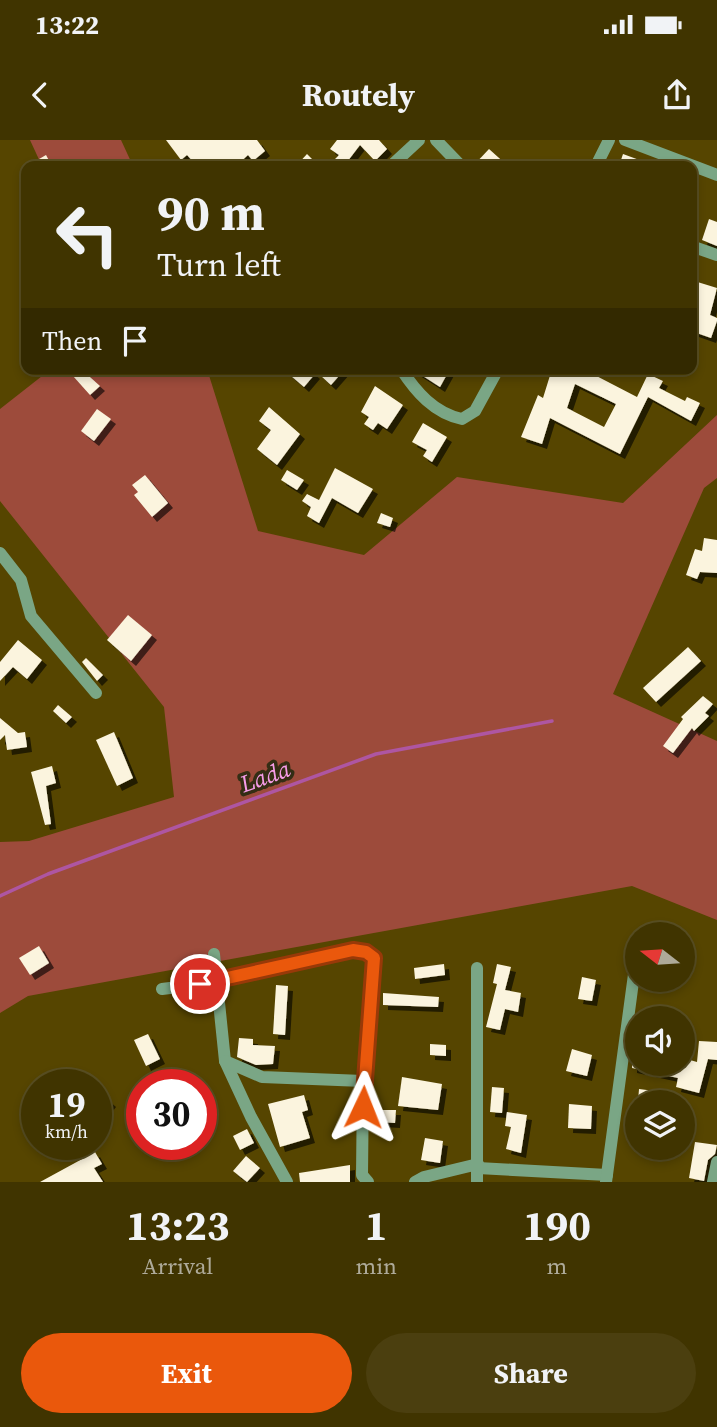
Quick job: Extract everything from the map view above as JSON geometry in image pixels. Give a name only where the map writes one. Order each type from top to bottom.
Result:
[{"type":"street","points":[[396,161],[419,140]]},
{"type":"street","points":[[436,140],[456,161]]},
{"type":"street","points":[[598,161],[609,140]]},
{"type":"street","points":[[625,140],[680,161]]},
{"type":"street","points":[[697,167],[717,175]]},
{"type":"street","points":[[697,248],[717,255]]},
{"type":"street","points":[[405,375],[431,404],[449,416],[462,419],[475,411],[495,375]]},
{"type":"street","points":[[0,552],[21,580],[31,617],[96,693]]},
{"type":"street","points":[[162,989],[218,982],[353,950],[366,952],[374,958],[363,1081],[362,1175],[368,1182]]},
{"type":"street","points":[[214,954],[225,1061],[251,1117],[287,1182]]},
{"type":"street","points":[[477,968],[477,1182]]},
{"type":"street","points":[[415,1182],[424,1177],[478,1166],[608,1180],[632,992]]},
{"type":"street","points":[[225,1061],[262,1077],[363,1081]]},
{"type":"street","points":[[713,1182],[717,1162]]},
{"type":"shaded area","points":[[30,140],[121,140],[131,161],[40,161]]},
{"type":"shaded area","points":[[43,375],[209,375],[258,531],[364,555],[457,477],[623,503],[717,415],[717,478],[704,488],[613,694],[717,741],[717,920],[632,886],[28,996],[0,1013],[0,842],[29,841],[174,797],[164,707],[0,501],[0,409]]},
{"type":"building","points":[[166,140],[257,140],[265,151],[253,161],[248,155],[241,161],[192,161],[187,155],[181,160]]},
{"type":"building","points":[[337,140],[379,140],[387,149],[375,161],[360,145],[348,161],[333,161],[339,155],[330,149]]},
{"type":"building","points":[[489,149],[502,161],[478,161]]},
{"type":"building","points":[[307,154],[314,161],[301,161]]},
{"type":"building","points":[[623,154],[642,161],[621,161]]},
{"type":"building","points":[[46,155],[49,161],[36,161]]},
{"type":"building","points":[[709,219],[717,222],[717,246],[702,240]]},
{"type":"building","points":[[697,282],[717,288],[710,315],[717,318],[717,321],[711,338],[697,333]]},
{"type":"building","points":[[88,375],[100,386],[90,395],[73,376]]},
{"type":"building","points":[[290,375],[314,375],[304,387]]},
{"type":"building","points":[[322,375],[340,375],[331,385]]},
{"type":"building","points":[[421,375],[447,375],[440,387]]},
{"type":"building","points":[[550,375],[595,375],[637,397],[648,375],[650,375],[663,381],[659,388],[685,401],[687,397],[700,403],[691,421],[648,397],[620,454],[550,418],[542,444],[521,437],[538,395],[543,398]],"holes":[[[575,384],[616,404],[604,427],[567,408]]]},
{"type":"building","points":[[375,386],[403,405],[387,429],[378,423],[373,430],[364,424],[369,417],[361,412]]},
{"type":"building","points":[[269,407],[300,434],[277,465],[257,449],[271,430],[259,421]]},
{"type":"building","points":[[97,409],[111,419],[94,441],[81,431]]},
{"type":"building","points":[[423,423],[447,437],[432,462],[423,456],[427,450],[412,442]]},
{"type":"building","points":[[335,468],[373,489],[358,513],[332,498],[319,523],[307,516],[311,507],[302,501],[307,494],[319,500]]},
{"type":"building","points":[[287,470],[304,480],[297,490],[281,480]]},
{"type":"building","points":[[145,475],[168,503],[152,517],[134,495],[138,492],[132,485]]},
{"type":"building","points":[[381,513],[393,518],[390,527],[377,523]]},
{"type":"building","points":[[704,538],[717,540],[717,573],[700,572],[697,579],[686,575],[695,549],[702,551]]},
{"type":"building","points":[[128,615],[152,635],[131,661],[107,640]]},
{"type":"building","points":[[18,640],[42,660],[27,679],[13,667],[0,681],[0,662]]},
{"type":"building","points":[[688,647],[701,661],[656,702],[643,688]]},
{"type":"building","points":[[86,658],[103,675],[97,681],[82,662]]},
{"type":"building","points":[[703,696],[713,704],[705,713],[709,716],[694,731],[692,728],[673,753],[663,746],[683,719],[681,717]]},
{"type":"building","points":[[58,705],[72,717],[66,723],[53,711]]},
{"type":"building","points":[[0,718],[18,733],[25,732],[27,747],[7,750],[5,735],[0,740]]},
{"type":"building","points":[[114,732],[133,778],[117,786],[96,740]]},
{"type":"building","points":[[52,766],[56,783],[46,786],[51,824],[45,825],[31,772]]},
{"type":"building","points":[[39,946],[49,963],[30,975],[19,958]]},
{"type":"building","points":[[444,964],[445,975],[415,979],[414,968]]},
{"type":"building","points":[[497,964],[511,967],[505,990],[521,993],[518,1012],[505,1009],[500,1030],[486,1027],[497,984],[493,983]]},
{"type":"building","points":[[582,977],[596,980],[592,1001],[578,999]]},
{"type":"building","points":[[276,985],[288,986],[285,1035],[273,1034]]},
{"type":"building","points":[[383,993],[439,997],[438,1007],[383,1005]]},
{"type":"building","points":[[148,1034],[160,1059],[146,1066],[134,1040]]},
{"type":"building","points":[[239,1038],[253,1039],[253,1045],[275,1046],[273,1064],[256,1065],[237,1057]]},
{"type":"building","points":[[699,1041],[717,1042],[717,1060],[708,1059],[699,1093],[676,1087],[678,1078],[669,1076],[695,1076]]},
{"type":"building","points":[[430,1044],[446,1045],[446,1056],[430,1055]]},
{"type":"building","points":[[572,1049],[592,1055],[587,1076],[566,1071]]},
{"type":"building","points":[[402,1077],[442,1084],[438,1110],[398,1106]]},
{"type":"building","points":[[492,1087],[504,1088],[502,1113],[490,1112]]},
{"type":"building","points":[[304,1095],[308,1110],[302,1112],[310,1138],[280,1147],[268,1104]]},
{"type":"building","points":[[569,1104],[592,1106],[591,1129],[568,1128]]},
{"type":"building","points":[[378,1110],[396,1110],[395,1123],[378,1122]]},
{"type":"building","points":[[507,1112],[527,1115],[521,1153],[506,1149],[511,1127],[505,1126]]},
{"type":"building","points":[[247,1129],[254,1143],[240,1150],[233,1136]]},
{"type":"building","points":[[425,1138],[443,1141],[440,1163],[421,1160]]},
{"type":"building","points":[[695,1142],[717,1145],[715,1154],[708,1160],[704,1181],[689,1178],[692,1160],[695,1160]]},
{"type":"building","points":[[246,1156],[260,1168],[247,1182],[233,1171]]},
{"type":"building","points":[[80,1160],[100,1160],[102,1164],[94,1168],[103,1182],[40,1182]]},
{"type":"building","points":[[350,1165],[350,1182],[300,1182],[299,1173]]},
{"type":"waterway","name":"Lada","points":[[0,896],[48,874],[376,754],[552,721]]},
{"type":"route","points":[[200,984],[353,950],[366,952],[374,958],[363,1107]]}]
